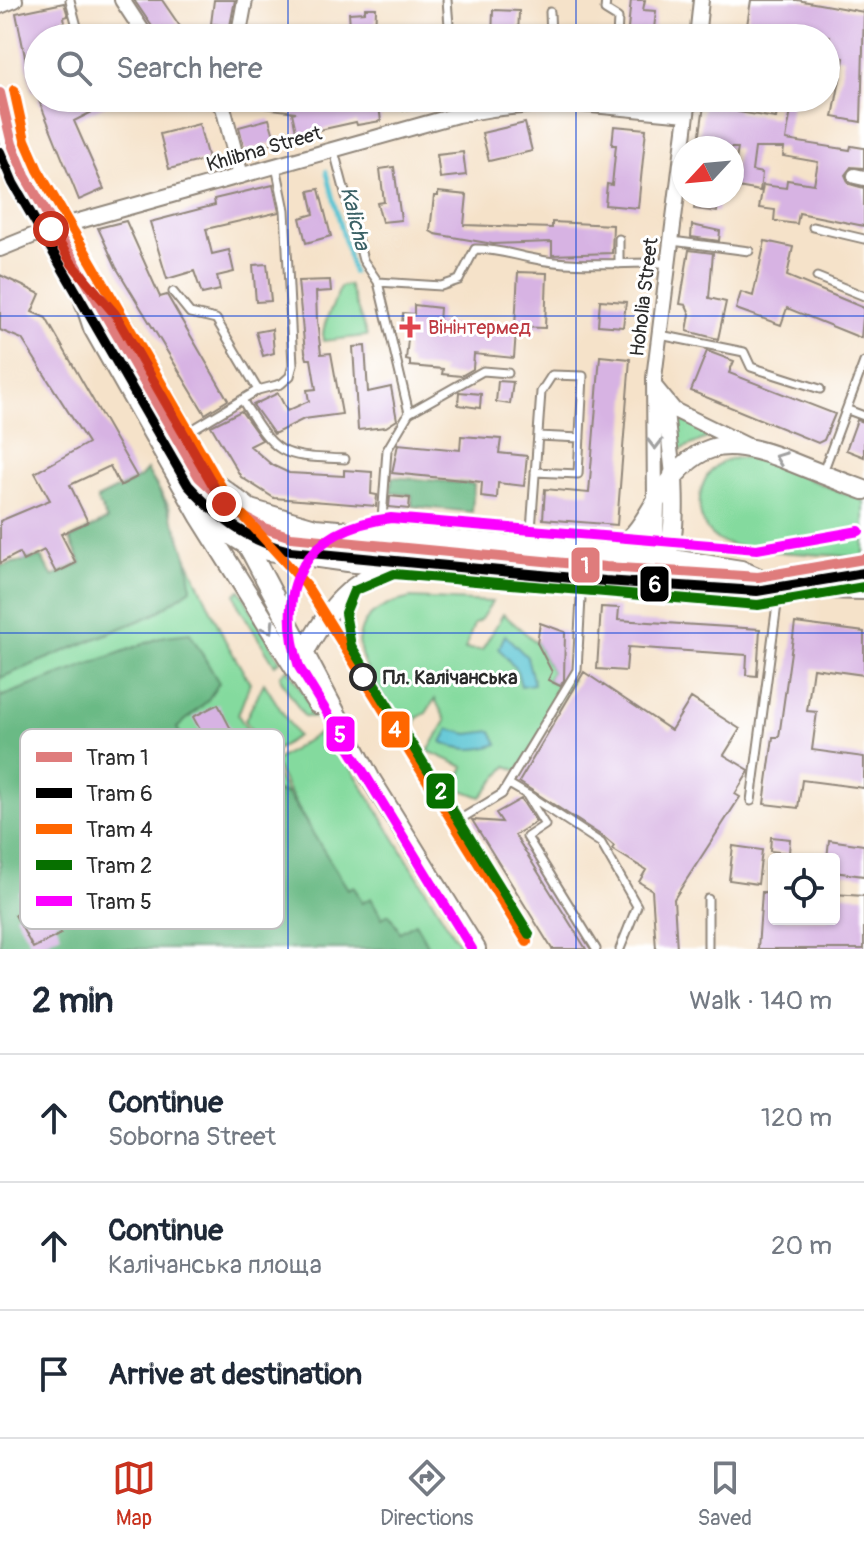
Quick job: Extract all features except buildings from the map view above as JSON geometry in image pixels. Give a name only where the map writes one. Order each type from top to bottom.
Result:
[{"type":"main road","points":[[0,110],[14,161],[51,229],[72,264],[115,314],[252,549],[303,655],[370,778],[476,949]]},
{"type":"main road","points":[[72,264],[93,328],[186,489],[329,724],[370,778]]},
{"type":"main road","points":[[607,552],[631,539],[673,475],[711,449],[748,446],[864,490]]},
{"type":"main road","points":[[198,455],[223,489],[250,509],[315,528],[666,558],[741,570],[780,587]]},
{"type":"main road","points":[[648,582],[666,558],[674,537],[673,475]]},
{"type":"main road","points":[[186,489],[205,514],[252,549],[395,566],[691,586],[864,590]]},
{"type":"main road","points":[[655,502],[654,537],[666,558],[691,586]]},
{"type":"main road","points":[[246,589],[246,569],[252,549],[279,534],[315,528]]},
{"type":"main road","points":[[674,537],[695,562]]},
{"type":"main road","points":[[303,655],[340,596],[365,577],[395,566]]},
{"type":"street","points":[[0,6],[15,0]]},
{"type":"street","points":[[122,0],[138,24]]},
{"type":"street","points":[[241,24],[245,0]]},
{"type":"street","points":[[698,24],[701,0]]},
{"type":"street","points":[[223,112],[241,176]]},
{"type":"street","name":"Khlibna Street","points":[[0,249],[51,229],[475,112]]},
{"type":"street","name":"Khlibna Street","points":[[674,112],[687,114]]},
{"type":"street","name":"Hoholia Street","points":[[655,502],[655,385],[687,114]]},
{"type":"street","points":[[655,385],[665,403],[673,475]]},
{"type":"street","points":[[665,403],[748,446]]},
{"type":"lane","points":[[70,0],[76,24]]},
{"type":"lane","points":[[447,0],[449,24]]},
{"type":"lane","points":[[606,0],[605,10],[618,18],[618,24]]},
{"type":"lane","points":[[550,12],[550,24]]},
{"type":"lane","points":[[334,151],[363,260],[378,282],[409,413]]},
{"type":"lane","points":[[185,434],[258,390],[281,384],[290,376],[293,365],[285,210],[276,166]]},
{"type":"lane","points":[[813,227],[864,239]]},
{"type":"lane","points":[[619,239],[619,264]]},
{"type":"lane","points":[[670,241],[749,251]]},
{"type":"lane","points":[[378,282],[441,286],[459,280],[475,249],[503,249],[529,258],[619,264],[667,263]]},
{"type":"lane","points":[[817,277],[864,296]]},
{"type":"lane","points":[[173,292],[190,313],[216,319],[258,390]]},
{"type":"lane","points":[[660,335],[744,352],[751,367],[820,389]]},
{"type":"lane","points":[[822,474],[864,362]]},
{"type":"lane","points":[[381,534],[387,450],[409,413],[483,371],[508,373]]},
{"type":"lane","points":[[530,546],[535,472],[541,392],[552,375],[583,376],[578,474],[535,472]]},
{"type":"lane","points":[[242,400],[269,443],[285,455],[345,459]]},
{"type":"lane","points":[[848,410],[864,416]]},
{"type":"lane","points":[[538,436],[580,438]]},
{"type":"lane","points":[[751,801],[780,587]]},
{"type":"lane","points":[[454,823],[502,794],[577,670],[581,598]]},
{"type":"lane","points":[[509,784],[601,843],[637,906],[620,949]]},
{"type":"lane","points":[[526,794],[545,825],[527,837],[596,949]]},
{"type":"lane","points":[[708,899],[708,949]]},
{"type":"green space","points":[[349,285],[367,336],[323,341],[326,321],[340,287]]},
{"type":"green space","points":[[672,416],[716,434],[675,452]]},
{"type":"green space","points":[[752,457],[864,501],[864,557],[746,548],[718,540],[709,533],[700,512],[706,478],[725,460]]},
{"type":"green space","points":[[147,470],[169,506],[176,535],[225,640],[250,683],[238,715],[247,729],[20,729],[20,929],[284,929],[284,788],[312,832],[284,782],[284,755],[327,728],[462,949],[0,949],[0,566],[41,557],[53,577],[81,563],[70,539],[107,520],[97,499],[140,478]]},
{"type":"green space","points":[[147,470],[176,527],[187,559],[191,589],[155,614],[0,678],[0,566],[41,557],[53,577],[81,563],[70,539],[107,520],[97,499],[140,478]]},
{"type":"green space","points":[[392,477],[474,484],[472,512],[412,506],[412,495],[391,493]]},
{"type":"green space","points":[[240,590],[280,661],[275,665],[238,605],[235,594]]},
{"type":"green space","points":[[411,598],[492,602],[474,624],[465,649],[482,650],[503,614],[537,643],[552,672],[548,680],[558,685],[565,675],[572,680],[518,771],[507,766],[481,797],[454,787],[464,767],[428,751],[446,721],[435,699],[426,713],[417,718],[411,738],[383,698],[362,657],[359,638],[365,622],[382,608]]},
{"type":"green space","points":[[190,633],[219,683],[207,701],[178,729],[20,729],[20,929],[284,929],[284,793],[288,794],[348,889],[354,886],[362,903],[371,898],[382,918],[389,914],[400,932],[415,923],[430,949],[0,949],[0,697],[165,636]]},
{"type":"green space","points":[[288,668],[318,718],[304,716],[281,680],[280,675]]},
{"type":"green space","points":[[264,683],[297,736],[284,745],[284,729],[250,729],[245,720]]},
{"type":"water","points":[[505,635],[527,657],[534,684],[521,686],[517,671],[499,648]]},
{"type":"water","points":[[449,729],[468,734],[492,731],[498,744],[470,749],[449,745],[442,742]]},
{"type":"waterway","name":"Kalicha","points":[[326,171],[353,273]]},
{"type":"tram line","name":"4","points":[[14,90],[25,140],[38,170],[229,500],[306,585],[527,942]]},
{"type":"tram line","name":"1","points":[[0,93],[12,144],[25,176],[199,477],[240,515],[264,528],[291,537],[606,567],[758,577],[864,559]]},
{"type":"tram line","name":"6","points":[[0,152],[13,183],[188,485],[221,517],[260,541],[290,551],[605,581],[757,591],[864,573]]},
{"type":"tram line","name":"5","points":[[472,949],[299,667],[292,638],[294,588],[303,567],[317,549],[336,535],[361,524],[391,518],[757,549],[859,531]]},
{"type":"tram line","name":"2","points":[[529,934],[351,646],[345,613],[354,591],[394,574],[758,605],[864,587]]},
{"type":"place","name":"Вінінтермед","points":[[410,327]]},
{"type":"place","name":"Пл. Калічанська","points":[[363,677]]},
{"type":"route","points":[[51,229],[72,264],[115,314],[224,504]]}]
